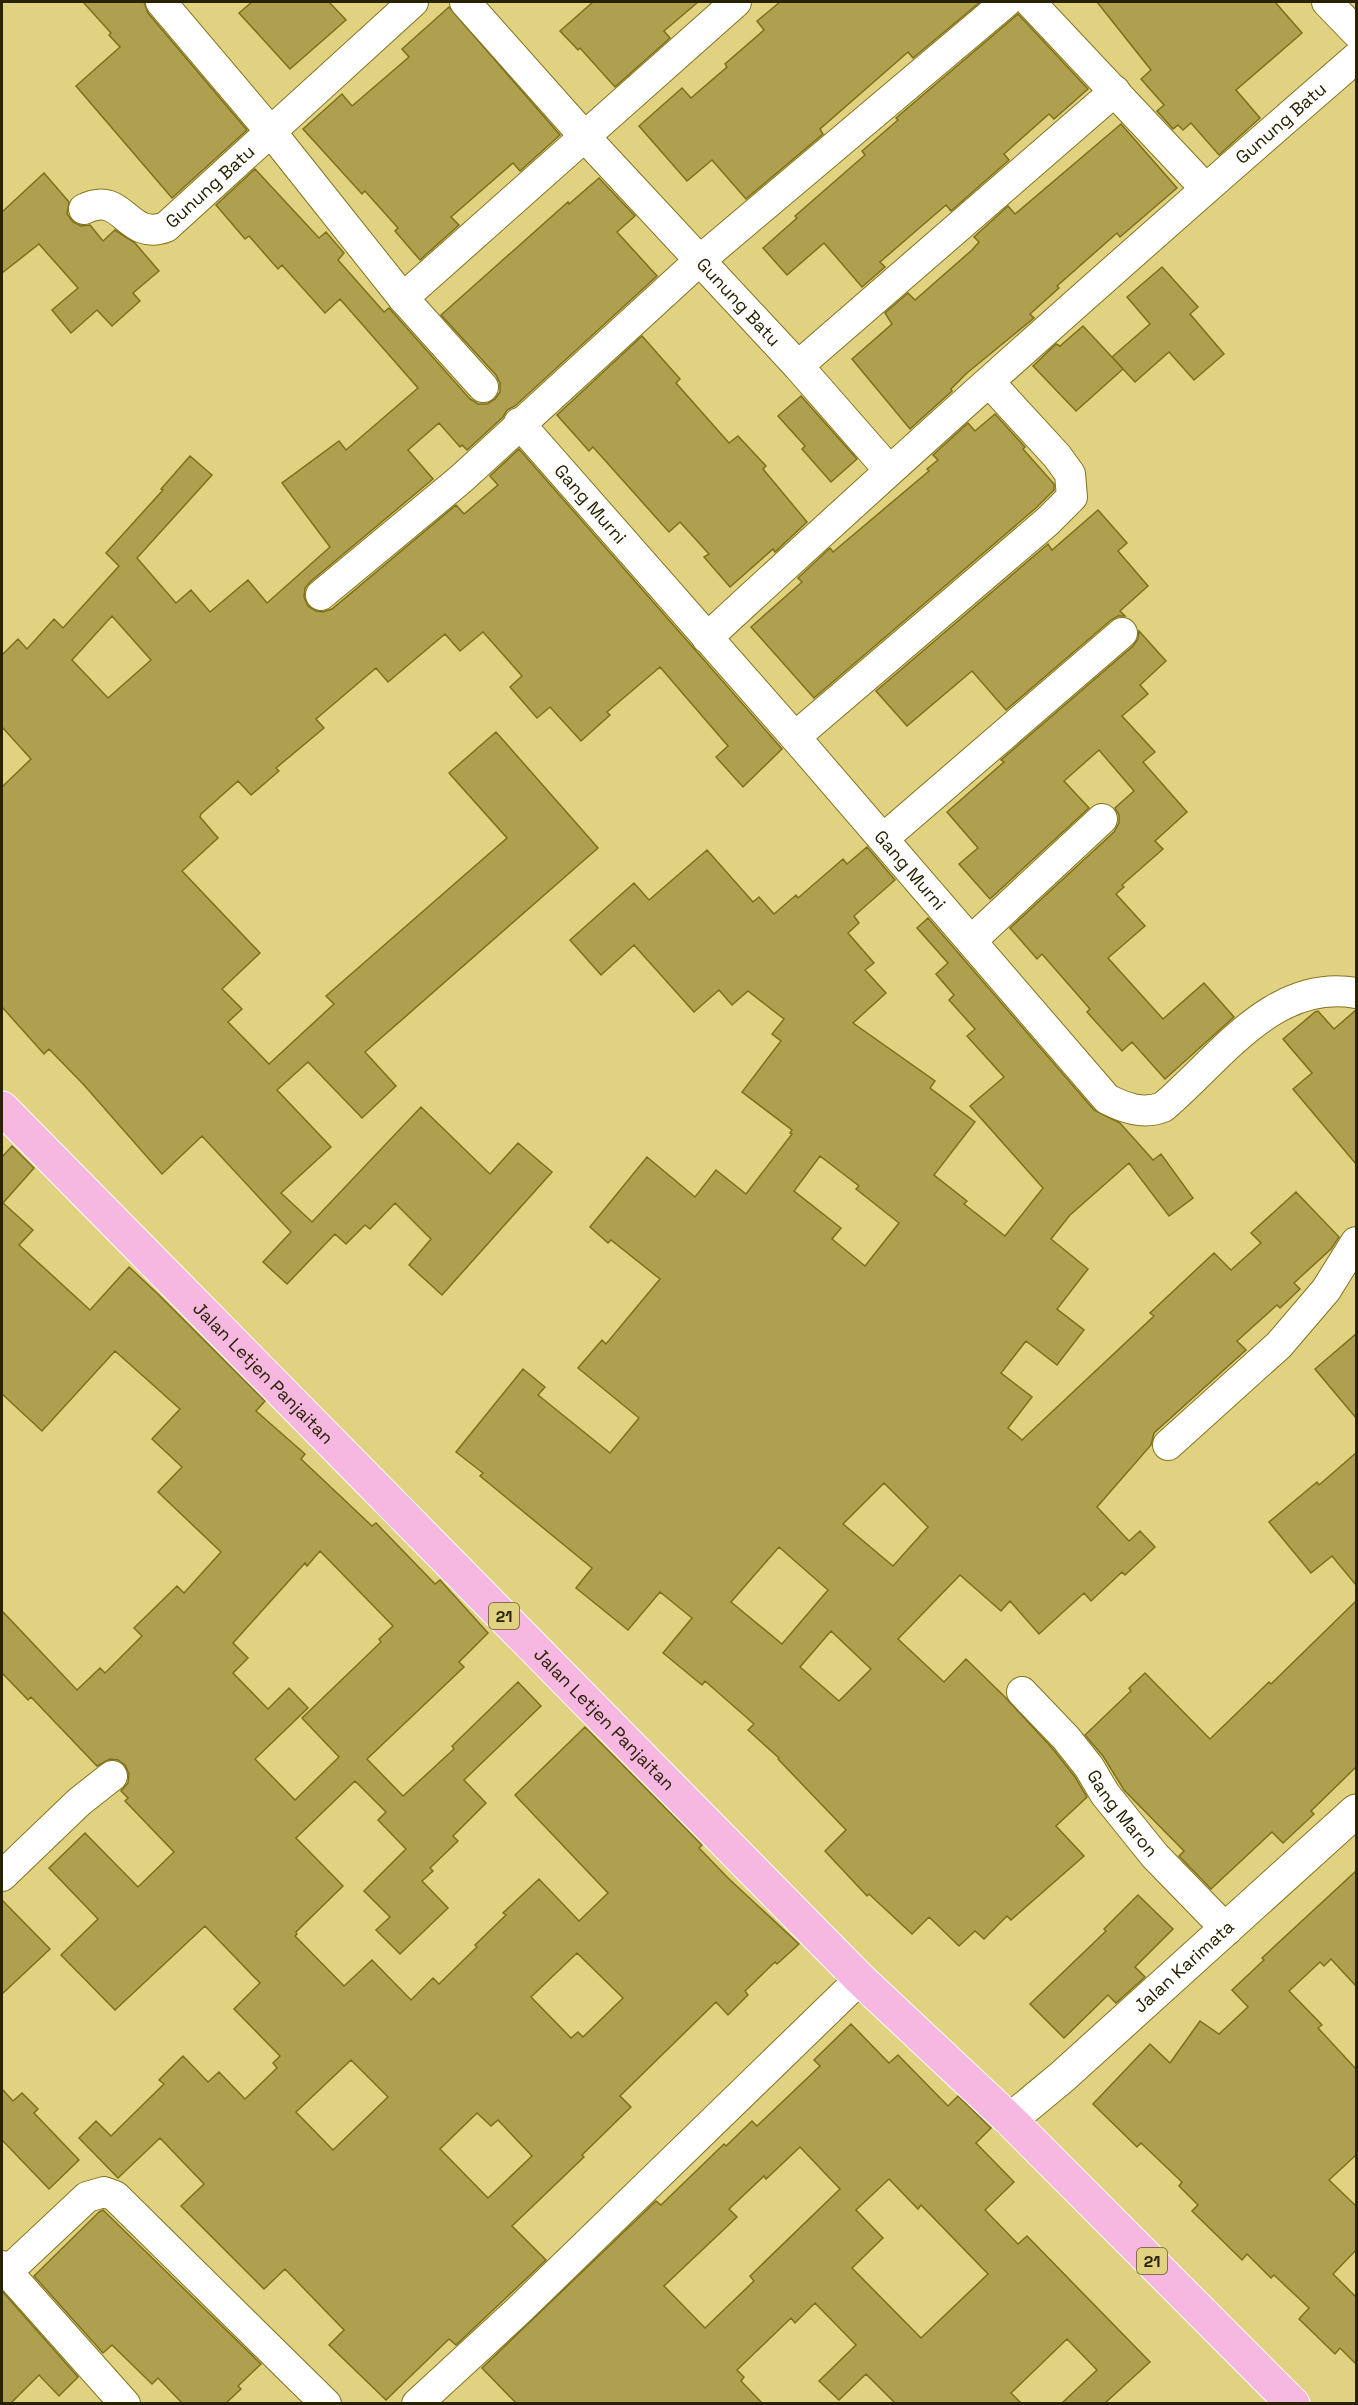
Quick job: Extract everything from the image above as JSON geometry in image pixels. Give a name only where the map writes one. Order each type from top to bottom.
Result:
[{"type":"highway","name":"Jalan Letjen Panjaitan","points":[[2,1108],[860,1979],[1010,2121]]},
{"type":"highway","name":"21","points":[[1010,2121],[1277,2398]]},
{"type":"main road","name":"Jalan Karimata","points":[[1010,2121],[1227,1930],[1356,1811]]},
{"type":"street","name":"Gunung Batu","points":[[161,2],[271,132],[403,298],[483,387]]},
{"type":"street","name":"Gunung Batu","points":[[84,209],[98,203],[114,207],[144,229],[153,230],[166,227],[413,2]]},
{"type":"street","name":"Gunung Batu","points":[[465,2],[585,137],[798,366],[889,470]]},
{"type":"street","points":[[403,298],[736,2]]},
{"type":"street","points":[[321,595],[461,479],[519,423],[699,261],[1006,2]]},
{"type":"street","points":[[1030,2],[1205,188]]},
{"type":"street","points":[[1328,3],[1356,32]]},
{"type":"street","name":"Gunung Batu","points":[[707,638],[889,470],[990,383],[1205,188],[1356,58]]},
{"type":"street","points":[[798,366],[1115,91]]},
{"type":"street","points":[[795,737],[1048,521],[1072,497],[1070,474],[1057,456],[990,383]]},
{"type":"street","name":"Gang Murni","points":[[519,423],[884,838],[1107,1099],[1130,1108],[1150,1112],[1163,1107],[1259,1019],[1295,998],[1331,991],[1356,993]]},
{"type":"street","points":[[884,838],[1122,633]]},
{"type":"street","points":[[972,940],[1102,819]]},
{"type":"street","points":[[1168,1445],[1279,1345],[1326,1290],[1356,1242]]},
{"type":"street","name":"Gang Maron","points":[[1022,1692],[1066,1738],[1089,1767],[1105,1794],[1155,1856],[1227,1930]]},
{"type":"street","points":[[2,1876],[79,1802],[112,1776]]},
{"type":"street","points":[[417,2403],[519,2310],[860,1979]]},
{"type":"street","points":[[125,2403],[4,2269],[87,2197],[104,2192],[115,2196],[326,2403]]},
{"type":"building","points":[[83,2],[144,2],[148,13],[247,130],[172,198],[76,86],[120,47],[109,35],[111,33]]},
{"type":"building","points":[[252,2],[329,2],[346,20],[290,69],[239,13]]},
{"type":"building","points":[[593,2],[698,2],[664,31],[670,38],[615,87],[580,48],[578,50],[560,31]]},
{"type":"building","points":[[780,2],[980,2],[913,58],[908,52],[820,129],[823,134],[746,199],[712,160],[687,181],[639,126],[682,88],[691,98],[727,67],[725,64],[764,30],[757,21]]},
{"type":"building","points":[[1097,2],[1275,2],[1302,33],[1236,90],[1260,118],[1219,155],[1191,123],[1183,130],[1178,125],[1173,129],[1157,111],[1164,105],[1141,79],[1151,70]]},
{"type":"building","points":[[449,7],[560,135],[520,171],[513,163],[451,217],[459,225],[420,260],[395,231],[398,228],[365,191],[362,194],[303,129],[342,94],[352,106],[409,57],[402,49]]},
{"type":"building","points":[[1018,14],[1088,89],[1054,119],[1049,114],[1004,154],[1009,160],[951,211],[946,205],[880,262],[885,267],[862,287],[824,243],[787,275],[763,248],[797,218],[795,216],[865,155],[862,151],[898,120],[896,118]]},
{"type":"building","points":[[1121,124],[1177,188],[1120,237],[1117,233],[1057,286],[1059,288],[1030,314],[1034,318],[967,373],[951,389],[952,391],[910,429],[852,359],[892,324],[885,313],[908,293],[915,300],[972,250],[979,242],[974,237],[1008,206],[1015,214]]},
{"type":"building","points":[[255,169],[319,238],[326,232],[344,253],[338,260],[384,312],[389,308],[470,399],[478,404],[487,404],[500,392],[500,383],[496,375],[441,315],[568,202],[569,204],[599,178],[635,216],[617,232],[657,276],[515,406],[507,410],[503,417],[467,450],[462,445],[460,447],[439,423],[408,450],[433,479],[310,582],[305,588],[304,597],[308,606],[316,611],[323,612],[332,609],[456,505],[464,514],[498,485],[490,476],[519,449],[782,749],[743,787],[716,757],[728,746],[660,667],[607,712],[610,715],[581,741],[550,707],[537,718],[510,687],[522,676],[483,632],[460,651],[445,634],[388,682],[376,668],[316,719],[324,728],[276,768],[279,771],[251,795],[238,781],[201,814],[200,817],[218,838],[182,871],[260,953],[222,989],[242,1009],[228,1022],[269,1064],[334,1004],[326,996],[507,838],[449,773],[496,732],[598,848],[365,1052],[396,1086],[362,1118],[308,1062],[277,1090],[331,1147],[281,1193],[312,1222],[421,1107],[490,1174],[518,1143],[552,1172],[442,1295],[409,1265],[431,1239],[395,1203],[370,1229],[365,1225],[346,1244],[335,1234],[287,1284],[263,1262],[291,1232],[202,1136],[162,1174],[84,1085],[49,1049],[44,1054],[2,1007],[2,787],[31,759],[2,727],[2,655],[18,639],[27,649],[54,619],[63,628],[119,566],[106,553],[163,490],[161,489],[190,456],[212,475],[137,558],[176,603],[191,590],[210,612],[248,580],[267,603],[330,547],[282,483],[339,441],[346,450],[418,388],[340,299],[325,313],[282,265],[278,269],[249,236],[245,239],[216,205]],"holes":[[[112,616],[151,660],[108,698],[72,660]]]},
{"type":"building","points":[[44,173],[69,202],[67,214],[73,222],[81,226],[90,225],[103,241],[115,230],[135,243],[159,271],[133,293],[140,301],[112,326],[97,310],[71,333],[52,310],[78,288],[39,244],[2,273],[2,212]]},
{"type":"building","points":[[1162,267],[1198,307],[1190,314],[1224,354],[1194,380],[1169,352],[1135,382],[1112,357],[1150,324],[1127,297]]},
{"type":"building","points":[[1083,326],[1123,369],[1076,411],[1033,366],[1056,344],[1060,346]]},
{"type":"building","points":[[642,336],[680,379],[676,383],[729,443],[738,436],[766,466],[763,469],[807,522],[775,552],[773,549],[730,587],[704,557],[709,554],[680,522],[669,532],[593,447],[589,451],[557,415]]},
{"type":"building","points":[[801,396],[857,459],[831,482],[802,449],[805,446],[778,416]]},
{"type":"building","points":[[995,414],[1054,484],[1054,490],[1036,508],[814,698],[751,627],[802,582],[798,578],[830,548],[833,552],[929,471],[927,469],[938,460],[933,455],[968,423],[975,431]]},
{"type":"building","points":[[1098,510],[1127,543],[1118,551],[1148,586],[1120,611],[1125,616],[1118,616],[1111,620],[1006,710],[972,671],[907,726],[876,691],[1048,544],[1052,550]]},
{"type":"building","points":[[1139,631],[1166,661],[1140,685],[1148,694],[1122,716],[1155,752],[1143,762],[1187,812],[1155,841],[1163,849],[1122,885],[1124,887],[1116,894],[1145,926],[1108,958],[1163,1019],[1204,983],[1234,1017],[1165,1079],[1132,1042],[1122,1051],[1087,1012],[1090,1009],[1042,954],[1037,959],[1010,928],[1114,832],[1119,823],[1119,815],[1115,808],[1134,791],[1099,750],[1064,781],[1089,808],[990,899],[959,864],[978,848],[947,812],[1004,762],[1001,760],[1133,646],[1138,639]]},
{"type":"building","points":[[867,847],[895,880],[854,916],[859,923],[848,933],[874,963],[865,970],[886,993],[853,1023],[935,1081],[930,1088],[975,1122],[934,1175],[967,1201],[964,1204],[1005,1236],[1043,1188],[970,1106],[1004,1077],[967,1036],[975,1029],[949,1000],[954,995],[936,974],[948,963],[917,928],[928,918],[1094,1110],[1120,1123],[1153,1160],[1161,1154],[1193,1198],[1169,1216],[1129,1163],[1070,1215],[1051,1239],[1088,1269],[1057,1309],[1084,1330],[1057,1365],[1026,1341],[1001,1373],[1032,1397],[1008,1428],[1022,1440],[1154,1316],[1150,1313],[1214,1253],[1231,1270],[1261,1243],[1251,1233],[1296,1192],[1339,1237],[1331,1249],[1294,1283],[1300,1289],[1280,1308],[1277,1305],[1237,1341],[1246,1350],[1154,1433],[1151,1445],[1097,1507],[1129,1541],[1140,1531],[1155,1547],[1125,1575],[1122,1572],[1091,1601],[1084,1593],[1039,1634],[1010,1601],[1001,1611],[960,1575],[898,1639],[944,1682],[966,1659],[1053,1749],[1087,1797],[1056,1826],[1084,1856],[1011,1920],[1007,1916],[984,1939],[975,1931],[959,1946],[929,1917],[912,1934],[869,1894],[867,1896],[825,1851],[846,1830],[779,1758],[748,1730],[754,1724],[705,1681],[702,1685],[663,1653],[692,1618],[660,1592],[628,1630],[576,1588],[592,1568],[480,1476],[483,1473],[456,1452],[523,1369],[545,1387],[538,1395],[610,1453],[639,1418],[578,1368],[602,1340],[606,1344],[660,1279],[611,1240],[608,1243],[590,1227],[647,1157],[695,1197],[716,1170],[746,1194],[792,1134],[790,1133],[792,1130],[742,1092],[781,1041],[772,1034],[784,1019],[748,991],[732,1005],[719,990],[694,1012],[634,945],[601,975],[570,940],[634,883],[649,900],[707,850],[753,902],[759,897],[774,914],[796,895],[798,898],[843,859],[847,864]],"holes":[[[820,1156],[859,1186],[856,1189],[899,1223],[865,1266],[832,1239],[841,1228],[794,1191]],[[884,1483],[928,1527],[893,1566],[843,1524]],[[779,1547],[828,1590],[782,1644],[731,1602]],[[831,1631],[871,1669],[839,1701],[800,1667]]]},
{"type":"building","points":[[1356,1010],[1356,1164],[1293,1089],[1312,1073],[1283,1039],[1315,1012],[1318,1011],[1334,1029]]},
{"type":"building","points":[[12,1146],[34,1168],[3,1203],[33,1230],[19,1245],[90,1310],[129,1267],[265,1401],[256,1411],[305,1454],[301,1459],[372,1526],[376,1523],[435,1584],[440,1580],[488,1633],[459,1662],[464,1667],[367,1759],[403,1796],[454,1749],[452,1746],[518,1682],[541,1706],[464,1780],[486,1803],[453,1836],[458,1841],[430,1868],[433,1871],[422,1881],[448,1908],[400,1954],[376,1930],[390,1917],[364,1891],[406,1849],[378,1820],[386,1812],[355,1781],[296,1838],[343,1886],[296,1932],[295,1936],[344,1986],[372,1960],[411,2000],[433,1978],[439,1984],[506,1915],[503,1913],[539,1879],[579,1921],[608,1893],[515,1795],[585,1727],[702,1845],[699,1848],[728,1878],[799,1944],[777,1964],[775,1962],[745,1991],[748,1995],[728,2015],[716,2002],[620,2096],[631,2107],[582,2155],[584,2157],[512,2226],[546,2260],[456,2345],[449,2339],[386,2400],[329,2345],[344,2330],[285,2269],[264,2289],[181,2206],[204,2184],[160,2138],[118,2178],[79,2138],[96,2121],[111,2136],[164,2084],[159,2080],[183,2056],[208,2082],[219,2072],[245,2099],[277,2068],[273,2063],[280,2056],[234,2009],[260,1983],[205,1926],[115,2010],[61,1955],[98,1919],[49,1868],[85,1833],[138,1887],[174,1852],[125,1801],[128,1798],[121,1791],[128,1783],[129,1774],[125,1765],[118,1760],[110,1759],[97,1766],[31,1697],[28,1700],[2,1673],[2,1611],[77,1690],[100,1668],[105,1673],[142,1636],[134,1628],[177,1586],[184,1593],[221,1552],[158,1492],[182,1467],[152,1439],[180,1409],[115,1351],[42,1431],[2,1394],[2,1157]],"holes":[[[320,1551],[393,1626],[379,1639],[381,1642],[302,1718],[339,1757],[295,1800],[255,1759],[308,1708],[289,1688],[268,1709],[233,1673],[248,1658],[233,1643],[305,1563],[307,1566]],[[577,1953],[623,1998],[583,2037],[578,2032],[571,2038],[531,1997]],[[351,2060],[388,2097],[333,2150],[296,2112]],[[477,2113],[491,2126],[498,2120],[532,2156],[488,2198],[440,2149]]]},
{"type":"building","points":[[1356,1334],[1356,1418],[1315,1369]]},
{"type":"building","points":[[1356,1453],[1356,1585],[1332,1556],[1311,1573],[1269,1522],[1317,1482],[1319,1485]]},
{"type":"building","points":[[1356,1601],[1356,1767],[1311,1811],[1314,1814],[1283,1843],[1272,1832],[1211,1889],[1179,1856],[1184,1851],[1124,1790],[1103,1756],[1085,1735],[1131,1691],[1129,1688],[1145,1673],[1210,1739],[1269,1682],[1271,1684]]},
{"type":"building","points":[[1356,1871],[1356,1986],[1331,1959],[1324,1966],[1320,1962],[1289,1991],[1322,2025],[1318,2028],[1356,2069],[1356,2155],[1329,2180],[1356,2206],[1356,2250],[1333,2274],[1356,2297],[1356,2364],[1340,2348],[1335,2354],[1299,2319],[1309,2308],[1274,2275],[1271,2278],[1247,2254],[1242,2260],[1192,2211],[1198,2205],[1179,2186],[1182,2182],[1141,2143],[1137,2147],[1093,2104],[1150,2044],[1170,2063],[1200,2021],[1219,2034],[1248,2007],[1232,1990],[1264,1960],[1262,1958]]},
{"type":"building","points":[[1138,1895],[1173,1929],[1135,1967],[1145,1977],[1116,2003],[1108,1995],[1064,2038],[1030,2004],[1106,1931],[1104,1929]]},
{"type":"building","points":[[2,1900],[50,1949],[2,1994]]},
{"type":"building","points":[[851,2024],[889,2063],[898,2055],[948,2106],[958,2096],[991,2128],[976,2143],[1014,2182],[985,2210],[1018,2244],[1027,2236],[1150,2362],[1105,2403],[1062,2403],[1097,2370],[1067,2339],[1011,2393],[1021,2403],[895,2403],[866,2374],[839,2400],[819,2381],[856,2345],[815,2303],[795,2323],[791,2318],[737,2370],[744,2377],[741,2381],[762,2403],[516,2403],[482,2368],[656,2201],[661,2205],[724,2144],[726,2146],[752,2121],[757,2126],[820,2066],[814,2060]],"holes":[[[800,2147],[840,2189],[750,2276],[754,2281],[705,2328],[664,2286],[737,2217],[729,2209],[764,2176],[766,2179]],[[889,2179],[918,2209],[921,2205],[988,2274],[921,2338],[852,2268],[883,2238],[856,2210]]]},
{"type":"building","points":[[2,2089],[13,2101],[22,2093],[38,2109],[34,2113],[79,2160],[49,2189],[2,2140]]},
{"type":"building","points":[[103,2210],[261,2364],[238,2386],[241,2389],[226,2403],[182,2403],[158,2378],[152,2384],[112,2345],[103,2353],[34,2276]]},
{"type":"building","points":[[2,2291],[78,2377],[59,2396],[39,2375],[11,2403],[2,2403]]}]
